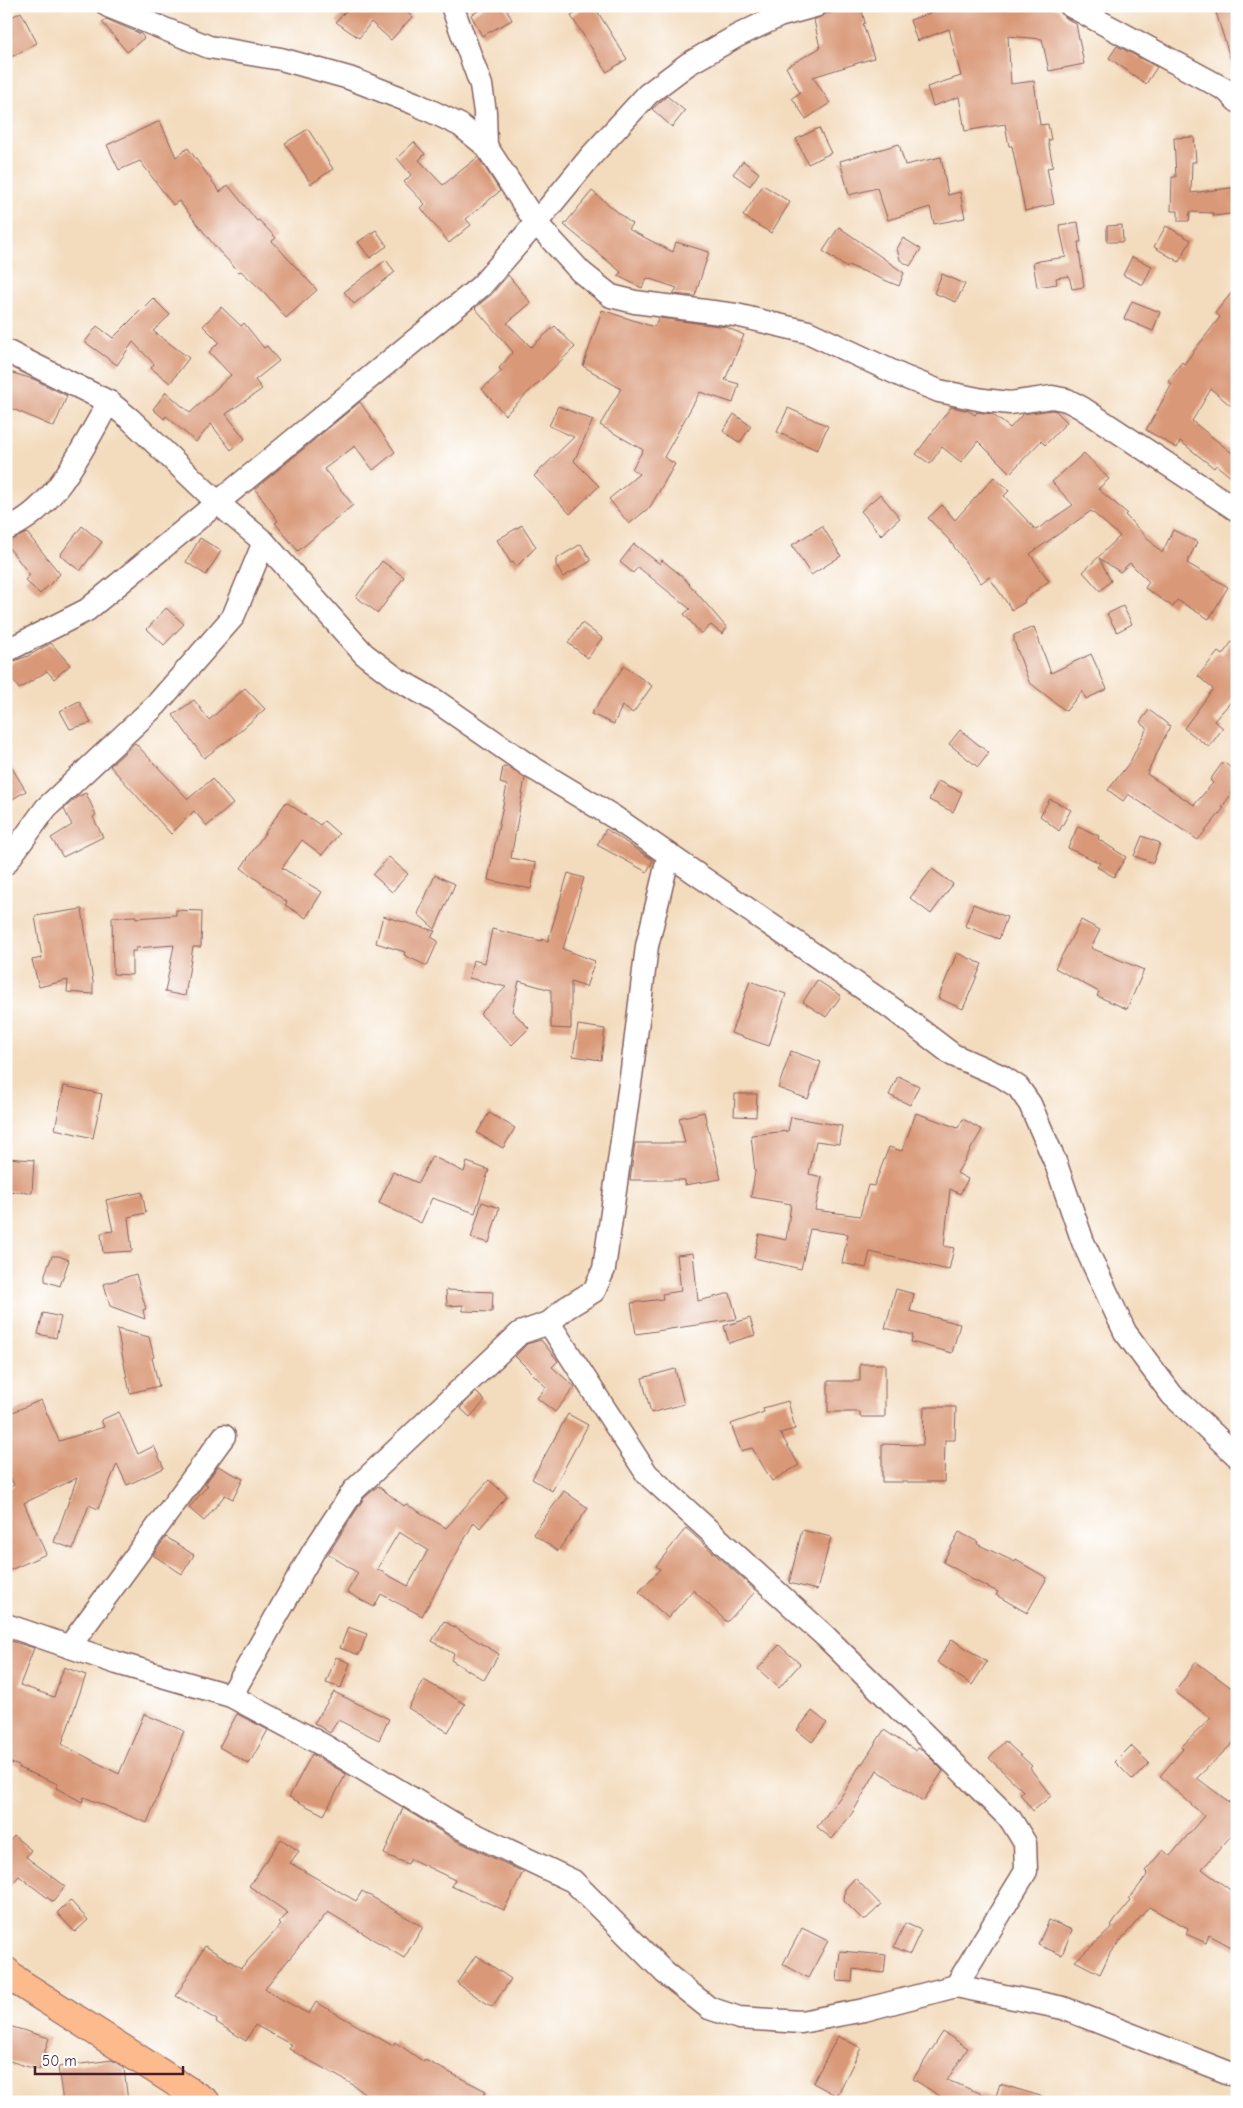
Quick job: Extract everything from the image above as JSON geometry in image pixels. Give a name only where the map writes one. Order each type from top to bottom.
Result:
[{"type":"main road","points":[[6,1972],[17,1981],[206,2102]]},
{"type":"street","points":[[108,6],[209,47],[317,68],[382,89],[460,125],[486,146],[536,224],[581,272],[611,296],[635,302],[736,315],[808,332],[939,391],[983,400],[1010,403],[1052,397],[1067,400],[1090,413],[1237,510]]},
{"type":"street","points":[[452,6],[481,85],[485,112],[486,146]]},
{"type":"street","points":[[6,651],[87,610],[481,286],[536,224],[591,156],[648,94],[688,64],[738,36],[779,16],[815,6]]},
{"type":"street","points":[[1071,6],[1226,90],[1237,101]]},
{"type":"street","points":[[6,351],[109,402],[130,419],[218,503],[264,542],[364,654],[397,679],[436,700],[528,765],[614,817],[669,854],[900,1014],[953,1056],[1001,1076],[1018,1087],[1030,1104],[1056,1164],[1084,1242],[1125,1332],[1172,1395],[1237,1456]]},
{"type":"street","points":[[6,529],[30,517],[49,500],[109,402]]},
{"type":"street","points":[[6,862],[46,808],[156,705],[233,617],[264,542]]},
{"type":"street","points":[[232,1696],[313,1552],[354,1490],[520,1333],[549,1322],[566,1308],[594,1291],[604,1269],[630,1089],[647,946],[669,854]]},
{"type":"street","points":[[549,1322],[648,1474],[825,1636],[1011,1820],[1025,1843],[1026,1871],[956,1986]]},
{"type":"street","points":[[69,1646],[224,1436]]},
{"type":"street","points":[[6,1625],[116,1663],[232,1696],[323,1745],[459,1827],[574,1881],[665,1972],[709,2008],[739,2018],[801,2022],[864,2010],[956,1986],[1063,2008],[1237,2076]]},
{"type":"building","points":[[350,6],[401,6],[412,17],[391,40],[371,22],[359,38],[336,22]]},
{"type":"building","points":[[487,6],[505,6],[512,20],[482,36],[471,15]]},
{"type":"building","points":[[586,6],[594,6],[627,59],[607,72],[571,16]]},
{"type":"building","points":[[839,6],[861,6],[865,23],[863,24],[874,58],[813,77],[830,103],[806,119],[792,98],[800,93],[786,67],[820,48],[814,20],[825,14],[841,11]]},
{"type":"building","points":[[939,6],[999,6],[999,8],[1052,6],[1059,10],[1064,17],[1076,24],[1084,64],[1049,71],[1042,39],[1008,36],[1011,84],[1034,81],[1040,125],[1048,124],[1051,140],[1048,140],[1053,167],[1047,168],[1054,204],[1025,211],[1012,146],[1009,146],[1005,124],[965,131],[959,97],[933,106],[927,87],[961,76],[949,29],[917,41],[910,20],[939,10]]},
{"type":"building","points":[[1214,6],[1237,6],[1237,66],[1233,67]]},
{"type":"building","points":[[21,12],[37,43],[6,60],[6,20]]},
{"type":"building","points":[[106,19],[141,34],[144,38],[127,52],[102,22]]},
{"type":"building","points":[[1117,46],[1157,67],[1146,84],[1109,58]]},
{"type":"building","points":[[667,96],[685,111],[672,127],[652,109]]},
{"type":"building","points":[[160,121],[176,157],[188,148],[220,192],[228,185],[257,221],[259,220],[276,238],[272,241],[317,290],[286,318],[265,293],[241,271],[239,272],[218,250],[179,201],[173,205],[140,161],[119,170],[107,145]]},
{"type":"building","points":[[819,128],[831,153],[808,164],[796,139]]},
{"type":"building","points":[[308,129],[333,169],[311,184],[285,143]]},
{"type":"building","points":[[1194,137],[1196,162],[1192,162],[1191,193],[1237,187],[1237,213],[1214,216],[1213,213],[1190,212],[1189,221],[1178,221],[1178,211],[1171,211],[1172,177],[1176,177],[1174,138]]},
{"type":"building","points":[[414,142],[425,154],[419,160],[443,185],[478,157],[500,191],[466,219],[471,225],[449,243],[421,208],[425,204],[404,182],[411,175],[397,158]]},
{"type":"building","points":[[899,144],[905,165],[941,157],[948,195],[960,192],[965,218],[934,224],[930,207],[888,220],[877,188],[849,195],[840,161]]},
{"type":"building","points":[[743,161],[759,173],[750,186],[733,174]]},
{"type":"building","points":[[763,185],[790,202],[771,233],[743,216]]},
{"type":"building","points":[[592,191],[632,224],[628,229],[673,252],[676,242],[709,252],[695,296],[673,294],[677,288],[647,278],[642,288],[618,276],[621,272],[564,225]]},
{"type":"building","points":[[1078,222],[1081,242],[1078,242],[1084,287],[1072,289],[1069,276],[1056,278],[1057,284],[1037,287],[1033,262],[1066,257],[1059,225]]},
{"type":"building","points":[[1122,225],[1123,242],[1107,242],[1107,226]]},
{"type":"building","points":[[1166,226],[1191,240],[1179,262],[1154,247]]},
{"type":"building","points":[[839,227],[904,273],[899,286],[848,265],[847,268],[823,251]]},
{"type":"building","points":[[376,230],[387,246],[370,258],[358,242]]},
{"type":"building","points":[[903,238],[921,249],[910,266],[900,260],[897,249]]},
{"type":"building","points":[[1132,257],[1152,266],[1143,285],[1123,275]]},
{"type":"building","points":[[386,260],[395,272],[354,304],[344,292]]},
{"type":"building","points":[[942,274],[965,284],[956,302],[934,293]]},
{"type":"building","points":[[508,275],[531,303],[507,323],[531,347],[555,326],[575,347],[505,415],[482,389],[502,371],[499,368],[513,352],[475,308],[491,295]]},
{"type":"building","points":[[1237,286],[1237,411],[1211,389],[1192,421],[1237,457],[1237,482],[1216,465],[1214,468],[1180,441],[1177,448],[1146,430],[1172,384],[1168,381],[1182,362],[1184,364],[1220,317],[1215,313]]},
{"type":"building","points":[[153,298],[170,315],[153,331],[189,358],[170,383],[151,368],[154,364],[133,342],[117,365],[85,342],[97,326],[113,338]]},
{"type":"building","points":[[1132,301],[1160,312],[1153,331],[1124,319]]},
{"type":"building","points":[[221,307],[241,326],[244,323],[264,348],[267,346],[279,361],[255,380],[262,389],[226,414],[245,439],[231,450],[211,424],[196,442],[166,416],[164,419],[153,409],[166,392],[190,413],[231,375],[209,352],[219,342],[203,326]]},
{"type":"building","points":[[602,310],[654,327],[659,318],[726,327],[744,335],[725,380],[739,384],[733,403],[700,392],[664,457],[675,464],[650,507],[629,524],[609,499],[639,474],[632,469],[643,450],[600,425],[621,389],[583,366]]},
{"type":"building","points":[[6,371],[33,379],[67,396],[54,427],[6,406]]},
{"type":"building","points":[[360,402],[395,452],[373,470],[355,446],[324,469],[353,505],[298,551],[275,523],[278,521],[255,489]]},
{"type":"building","points":[[558,406],[593,420],[574,461],[599,486],[570,514],[534,476],[574,437],[549,426]]},
{"type":"building","points":[[951,407],[969,411],[975,415],[977,412],[992,414],[1010,428],[1023,414],[1052,410],[1056,411],[1067,422],[1045,445],[1041,441],[1010,473],[978,441],[961,462],[942,447],[930,464],[916,454]]},
{"type":"building","points":[[788,408],[828,426],[817,450],[777,432]]},
{"type":"building","points":[[734,414],[751,426],[740,443],[723,431]]},
{"type":"building","points":[[1084,453],[1109,479],[1098,489],[1127,513],[1125,515],[1162,553],[1173,530],[1197,542],[1187,563],[1228,587],[1209,619],[1177,600],[1173,607],[1145,588],[1149,582],[1130,563],[1120,572],[1099,558],[1111,581],[1100,591],[1083,572],[1120,536],[1091,511],[1030,554],[1049,581],[1024,600],[1025,602],[1012,610],[989,577],[981,583],[949,540],[928,518],[942,505],[955,520],[994,477],[1009,491],[1004,496],[1036,530],[1073,505],[1052,482]]},
{"type":"building","points":[[880,494],[900,518],[881,535],[861,511]]},
{"type":"building","points":[[522,525],[536,547],[516,567],[513,562],[511,563],[497,540]]},
{"type":"building","points":[[82,526],[102,542],[80,571],[60,555]]},
{"type":"building","points":[[822,526],[841,556],[811,575],[792,545]]},
{"type":"building","points":[[27,533],[60,574],[40,594],[25,580],[30,575],[6,544],[6,542]]},
{"type":"building","points":[[200,538],[221,551],[206,575],[186,562]]},
{"type":"building","points":[[581,544],[591,561],[563,577],[556,565],[556,559]]},
{"type":"building","points":[[634,544],[660,564],[662,560],[683,577],[727,628],[722,634],[711,625],[701,634],[684,614],[690,609],[638,567],[633,573],[620,562]]},
{"type":"building","points":[[382,561],[404,577],[378,613],[356,597]]},
{"type":"building","points":[[1123,606],[1132,624],[1117,632],[1107,614]]},
{"type":"building","points":[[166,608],[184,624],[164,645],[147,629]]},
{"type":"building","points":[[582,623],[602,638],[588,658],[568,643]]},
{"type":"building","points":[[1034,627],[1051,673],[1091,654],[1107,689],[1086,699],[1082,691],[1066,711],[1029,682],[1014,641],[1014,635]]},
{"type":"building","points":[[1237,635],[1237,695],[1214,721],[1223,728],[1209,747],[1184,728],[1213,689],[1198,676],[1218,652],[1222,655]]},
{"type":"building","points":[[51,643],[70,665],[54,679],[47,671],[19,689],[6,669],[6,664],[28,656]]},
{"type":"building","points":[[624,666],[652,686],[633,713],[622,706],[614,724],[591,714]]},
{"type":"building","points":[[245,688],[265,709],[238,733],[204,758],[173,715],[194,700],[209,720]]},
{"type":"building","points":[[79,701],[91,723],[70,729],[60,711]]},
{"type":"building","points":[[1149,710],[1170,726],[1147,774],[1194,805],[1213,783],[1210,780],[1223,762],[1237,772],[1237,786],[1222,807],[1224,808],[1198,840],[1128,794],[1123,801],[1108,790],[1130,762],[1147,728],[1140,722]]},
{"type":"building","points":[[960,730],[989,753],[978,767],[949,744]]},
{"type":"building","points":[[135,743],[188,799],[212,779],[233,804],[207,826],[194,811],[171,834],[110,766]]},
{"type":"building","points":[[6,758],[26,791],[6,803]]},
{"type":"building","points":[[503,767],[509,768],[525,778],[511,858],[536,863],[531,889],[488,880],[507,785],[500,783]]},
{"type":"building","points":[[938,781],[962,792],[953,812],[929,800]]},
{"type":"building","points":[[86,793],[96,815],[93,817],[103,837],[63,857],[51,838],[72,825],[64,809],[77,797]]},
{"type":"building","points":[[1050,799],[1071,810],[1059,831],[1040,816]]},
{"type":"building","points":[[286,802],[320,825],[324,821],[339,834],[322,855],[302,840],[282,868],[322,892],[306,918],[285,905],[287,902],[241,868]]},
{"type":"building","points":[[1078,826],[1099,836],[1098,839],[1126,857],[1114,877],[1097,867],[1100,863],[1068,848]]},
{"type":"building","points":[[606,829],[653,860],[647,872],[597,845]]},
{"type":"building","points":[[1142,836],[1160,843],[1153,863],[1134,856]]},
{"type":"building","points":[[389,857],[408,874],[392,892],[373,875]]},
{"type":"building","points":[[932,869],[953,884],[931,914],[910,898]]},
{"type":"building","points":[[568,873],[584,878],[563,949],[595,961],[586,987],[571,982],[571,1029],[551,1028],[551,990],[519,981],[512,1011],[529,1028],[512,1045],[480,1014],[506,987],[469,978],[473,960],[485,963],[492,929],[548,941]]},
{"type":"building","points":[[435,875],[455,884],[435,929],[418,914]]},
{"type":"building","points":[[973,904],[1007,917],[999,939],[965,926]]},
{"type":"building","points":[[82,909],[93,982],[93,994],[67,992],[68,980],[39,987],[32,960],[42,958],[35,916]]},
{"type":"building","points":[[176,910],[202,911],[201,947],[193,947],[185,996],[165,992],[174,945],[136,948],[136,951],[132,951],[132,975],[113,974],[112,917],[136,916],[136,918],[176,915]]},
{"type":"building","points":[[383,916],[435,931],[431,937],[438,941],[427,966],[404,955],[405,952],[376,943]]},
{"type":"building","points":[[1081,920],[1100,930],[1091,948],[1144,970],[1127,1009],[1097,996],[1099,992],[1055,968]]},
{"type":"building","points":[[957,953],[982,964],[963,1009],[938,998]]},
{"type":"building","points":[[817,980],[841,996],[826,1017],[803,1002]]},
{"type":"building","points":[[750,981],[786,994],[769,1046],[731,1033]]},
{"type":"building","points":[[578,1025],[605,1029],[601,1060],[573,1056]]},
{"type":"building","points":[[791,1051],[821,1062],[808,1099],[778,1088]]},
{"type":"building","points":[[898,1076],[919,1086],[910,1105],[889,1095]]},
{"type":"building","points":[[64,1086],[102,1094],[93,1138],[55,1129]]},
{"type":"building","points":[[735,1094],[757,1094],[756,1117],[734,1116]]},
{"type":"building","points":[[704,1112],[721,1179],[685,1185],[685,1180],[630,1180],[635,1143],[685,1143],[679,1118]]},
{"type":"building","points":[[489,1113],[515,1128],[503,1148],[477,1133]]},
{"type":"building","points":[[916,1113],[958,1128],[963,1119],[982,1130],[957,1173],[968,1179],[960,1194],[950,1189],[944,1246],[954,1248],[949,1270],[870,1252],[866,1268],[842,1263],[848,1234],[810,1229],[801,1269],[754,1258],[759,1234],[786,1240],[791,1204],[751,1197],[755,1172],[751,1135],[788,1131],[791,1117],[842,1126],[839,1144],[816,1141],[809,1174],[822,1177],[815,1210],[860,1216],[868,1185],[874,1186],[889,1147],[902,1151]]},
{"type":"building","points":[[432,1156],[464,1172],[467,1162],[489,1170],[475,1213],[432,1198],[421,1223],[379,1203],[393,1172],[418,1183]]},
{"type":"building","points":[[6,1158],[34,1160],[32,1193],[6,1191]]},
{"type":"building","points":[[142,1192],[146,1213],[128,1217],[132,1251],[103,1253],[101,1233],[113,1231],[106,1200]]},
{"type":"building","points":[[482,1202],[499,1208],[489,1243],[471,1238]]},
{"type":"building","points":[[693,1253],[698,1301],[730,1293],[737,1319],[636,1334],[631,1303],[663,1299],[662,1294],[681,1291],[677,1255]]},
{"type":"building","points":[[52,1256],[59,1256],[69,1260],[60,1286],[45,1281],[45,1274]]},
{"type":"building","points":[[136,1274],[146,1309],[143,1310],[145,1319],[110,1306],[104,1284]]},
{"type":"building","points":[[896,1289],[914,1294],[910,1311],[960,1324],[952,1353],[911,1342],[913,1335],[885,1328]]},
{"type":"building","points":[[446,1290],[493,1292],[492,1312],[463,1311],[463,1305],[447,1306]]},
{"type":"building","points":[[43,1313],[61,1317],[56,1338],[38,1334]]},
{"type":"building","points":[[750,1318],[755,1335],[729,1343],[724,1326]]},
{"type":"building","points":[[117,1329],[149,1337],[159,1386],[130,1393]]},
{"type":"building","points":[[541,1340],[558,1361],[552,1367],[575,1387],[555,1412],[537,1398],[546,1387],[515,1356],[527,1344]]},
{"type":"building","points":[[860,1364],[885,1364],[885,1417],[860,1417],[860,1412],[828,1412],[828,1381],[860,1381]]},
{"type":"building","points":[[675,1369],[684,1404],[651,1413],[642,1378]]},
{"type":"building","points":[[476,1392],[485,1401],[470,1417],[460,1408]]},
{"type":"building","points":[[41,1400],[59,1441],[104,1427],[101,1420],[119,1412],[138,1454],[154,1446],[164,1468],[127,1485],[117,1464],[98,1509],[89,1505],[73,1549],[54,1542],[77,1478],[24,1503],[46,1554],[6,1572],[6,1490],[14,1485],[6,1469],[6,1415]]},
{"type":"building","points":[[788,1401],[795,1429],[780,1433],[799,1465],[772,1481],[752,1448],[741,1451],[731,1424],[764,1412],[763,1408]]},
{"type":"building","points":[[924,1407],[956,1407],[955,1440],[945,1440],[944,1482],[882,1482],[882,1444],[923,1445]]},
{"type":"building","points":[[568,1414],[588,1425],[552,1491],[532,1479]]},
{"type":"building","points":[[218,1466],[243,1479],[233,1499],[225,1495],[204,1521],[189,1508],[208,1485],[205,1484]]},
{"type":"building","points":[[489,1480],[507,1496],[480,1528],[474,1522],[422,1616],[381,1594],[374,1607],[347,1592],[358,1573],[328,1554],[364,1498],[378,1486],[404,1506],[406,1504],[446,1528]],"holes":[[[399,1532],[428,1550],[408,1586],[377,1569]]]},
{"type":"building","points":[[564,1491],[588,1508],[558,1551],[533,1534]]},
{"type":"building","points":[[686,1528],[756,1591],[727,1622],[693,1590],[668,1618],[639,1592],[660,1569],[656,1566]]},
{"type":"building","points":[[802,1530],[831,1537],[817,1590],[789,1583]]},
{"type":"building","points":[[959,1532],[978,1542],[977,1544],[1015,1562],[1016,1560],[1047,1578],[1027,1613],[996,1595],[998,1592],[969,1578],[943,1562]]},
{"type":"building","points":[[166,1537],[194,1555],[182,1574],[153,1555]]},
{"type":"building","points":[[444,1621],[499,1654],[484,1680],[451,1660],[454,1654],[432,1641]]},
{"type":"building","points":[[348,1627],[367,1634],[359,1655],[340,1648]]},
{"type":"building","points":[[952,1639],[987,1662],[972,1685],[937,1662]]},
{"type":"building","points":[[11,1641],[34,1648],[20,1685],[54,1697],[64,1667],[86,1675],[62,1744],[65,1746],[119,1774],[144,1714],[184,1731],[147,1823],[84,1797],[82,1802],[56,1788],[58,1784],[6,1761],[6,1654]]},
{"type":"building","points":[[779,1645],[800,1664],[779,1688],[758,1669]]},
{"type":"building","points":[[336,1657],[350,1663],[341,1688],[326,1683]]},
{"type":"building","points":[[1196,1662],[1237,1692],[1237,1739],[1197,1778],[1237,1808],[1237,1829],[1202,1869],[1237,1895],[1237,1950],[1209,1935],[1206,1943],[1186,1934],[1188,1928],[1149,1907],[1110,1953],[1100,1974],[1075,1961],[1113,1927],[1111,1925],[1131,1901],[1129,1899],[1148,1874],[1145,1871],[1163,1850],[1170,1856],[1204,1816],[1160,1776],[1183,1749],[1181,1747],[1211,1718],[1175,1692]]},
{"type":"building","points":[[424,1680],[465,1704],[448,1732],[408,1708]]},
{"type":"building","points":[[334,1692],[389,1719],[379,1740],[338,1720],[330,1733],[314,1723]]},
{"type":"building","points":[[812,1711],[827,1723],[812,1742],[797,1730]]},
{"type":"building","points":[[237,1714],[268,1730],[249,1764],[219,1747]]},
{"type":"building","points":[[884,1730],[916,1751],[918,1748],[924,1752],[943,1771],[923,1801],[877,1770],[853,1812],[832,1839],[817,1827],[845,1791],[861,1763]]},
{"type":"building","points":[[1005,1741],[1032,1766],[1030,1768],[1051,1796],[1033,1811],[1020,1794],[1023,1791],[989,1758]]},
{"type":"building","points":[[1131,1746],[1149,1763],[1133,1780],[1115,1762]]},
{"type":"building","points":[[312,1754],[346,1774],[324,1815],[289,1797]]},
{"type":"building","points":[[403,1808],[453,1839],[523,1872],[504,1910],[451,1886],[455,1880],[411,1859],[408,1864],[384,1854]]},
{"type":"building","points":[[14,1836],[31,1850],[26,1857],[65,1886],[53,1902],[19,1876],[6,1891],[6,1846]]},
{"type":"building","points":[[281,1839],[299,1851],[290,1863],[356,1901],[362,1891],[423,1927],[404,1958],[328,1912],[265,1988],[309,2014],[316,2002],[393,2046],[395,2042],[424,2062],[425,2060],[486,2091],[480,2102],[377,2102],[350,2083],[289,2049],[292,2045],[255,2025],[246,2041],[216,2022],[217,2020],[176,1996],[205,1946],[241,1968],[281,1925],[279,1923],[288,1913],[249,1886]]},
{"type":"building","points":[[855,1878],[881,1905],[864,1921],[844,1901],[845,1889]]},
{"type":"building","points":[[70,1900],[88,1920],[75,1932],[57,1913]]},
{"type":"building","points":[[1049,1920],[1072,1930],[1062,1955],[1038,1945]]},
{"type":"building","points":[[905,1923],[921,1930],[910,1954],[894,1947]]},
{"type":"building","points":[[802,1928],[828,1941],[808,1978],[783,1964]]},
{"type":"building","points":[[840,1951],[886,1955],[884,1973],[853,1969],[852,1982],[837,1981]]},
{"type":"building","points":[[476,1955],[511,1979],[492,2007],[457,1983]]},
{"type":"building","points":[[6,2025],[49,2038],[39,2070],[6,2060]]},
{"type":"building","points":[[943,2032],[968,2048],[947,2080],[995,2099],[1000,2084],[1047,2098],[1046,2102],[949,2102],[913,2079]]},
{"type":"building","points":[[838,2036],[861,2048],[837,2096],[813,2083]]},
{"type":"building","points":[[112,2060],[124,2068],[128,2102],[63,2102],[58,2067]]}]
